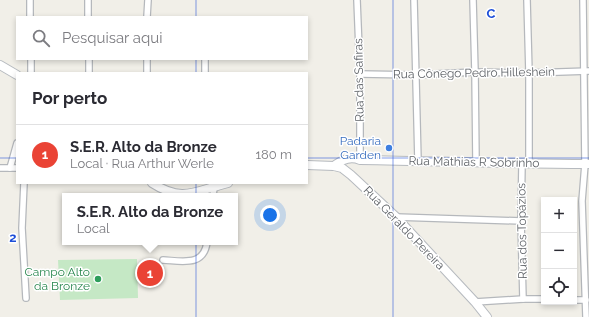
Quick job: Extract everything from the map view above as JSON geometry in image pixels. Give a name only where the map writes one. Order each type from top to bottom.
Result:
[{"type":"main road","points":[[0,65],[16,74]]},
{"type":"main road","name":"Rua Mathias R Sobrinho","points":[[334,166],[341,160],[356,158],[360,160],[587,164]]},
{"type":"main road","points":[[346,171],[360,160]]},
{"type":"main road","name":"Rua Geraldo Pereira","points":[[308,165],[334,166],[351,175],[396,217],[475,302],[487,317]]},
{"type":"main road","points":[[154,184],[170,193]]},
{"type":"main road","points":[[196,193],[224,184]]},
{"type":"street","points":[[30,0],[30,16]]},
{"type":"street","points":[[88,0],[88,16]]},
{"type":"street","points":[[147,16],[148,0]]},
{"type":"street","name":"Rua das Safiras","points":[[357,0],[360,74],[360,160]]},
{"type":"street","points":[[414,0],[418,161]]},
{"type":"street","points":[[473,0],[476,72],[476,162]]},
{"type":"street","name":"Rua dos Topázios","points":[[523,299],[521,220],[529,73],[527,0]]},
{"type":"street","points":[[583,0],[587,71],[587,164],[582,202],[586,317]]},
{"type":"street","points":[[31,60],[31,72]]},
{"type":"street","points":[[89,60],[89,72]]},
{"type":"street","points":[[147,60],[147,72]]},
{"type":"street","points":[[205,60],[205,72]]},
{"type":"street","name":"Rua Cônego Pedro Hilleshein","points":[[360,74],[416,75],[476,72],[529,73],[587,71]]},
{"type":"street","points":[[10,168],[16,147]]},
{"type":"street","points":[[0,168],[16,168]]},
{"type":"street","points":[[24,184],[22,228],[26,298]]},
{"type":"street","points":[[213,193],[214,187]]},
{"type":"street","points":[[396,217],[521,220]]},
{"type":"street","points":[[163,260],[196,260],[203,256],[207,245]]},
{"type":"street","points":[[475,302],[541,299]]},
{"type":"street","points":[[577,300],[586,300]]},
{"type":"green space","name":"Campo Alto da Bronze","points":[[137,259],[138,298],[60,300],[58,260]]},
{"type":"place","name":"Padaria Garden","points":[[389,148]]},
{"type":"place","name":"S.E.R. Alto da Bronze","points":[[150,273]]},
{"type":"place","name":"Campo Alto da Bronze","points":[[98,279]]}]
